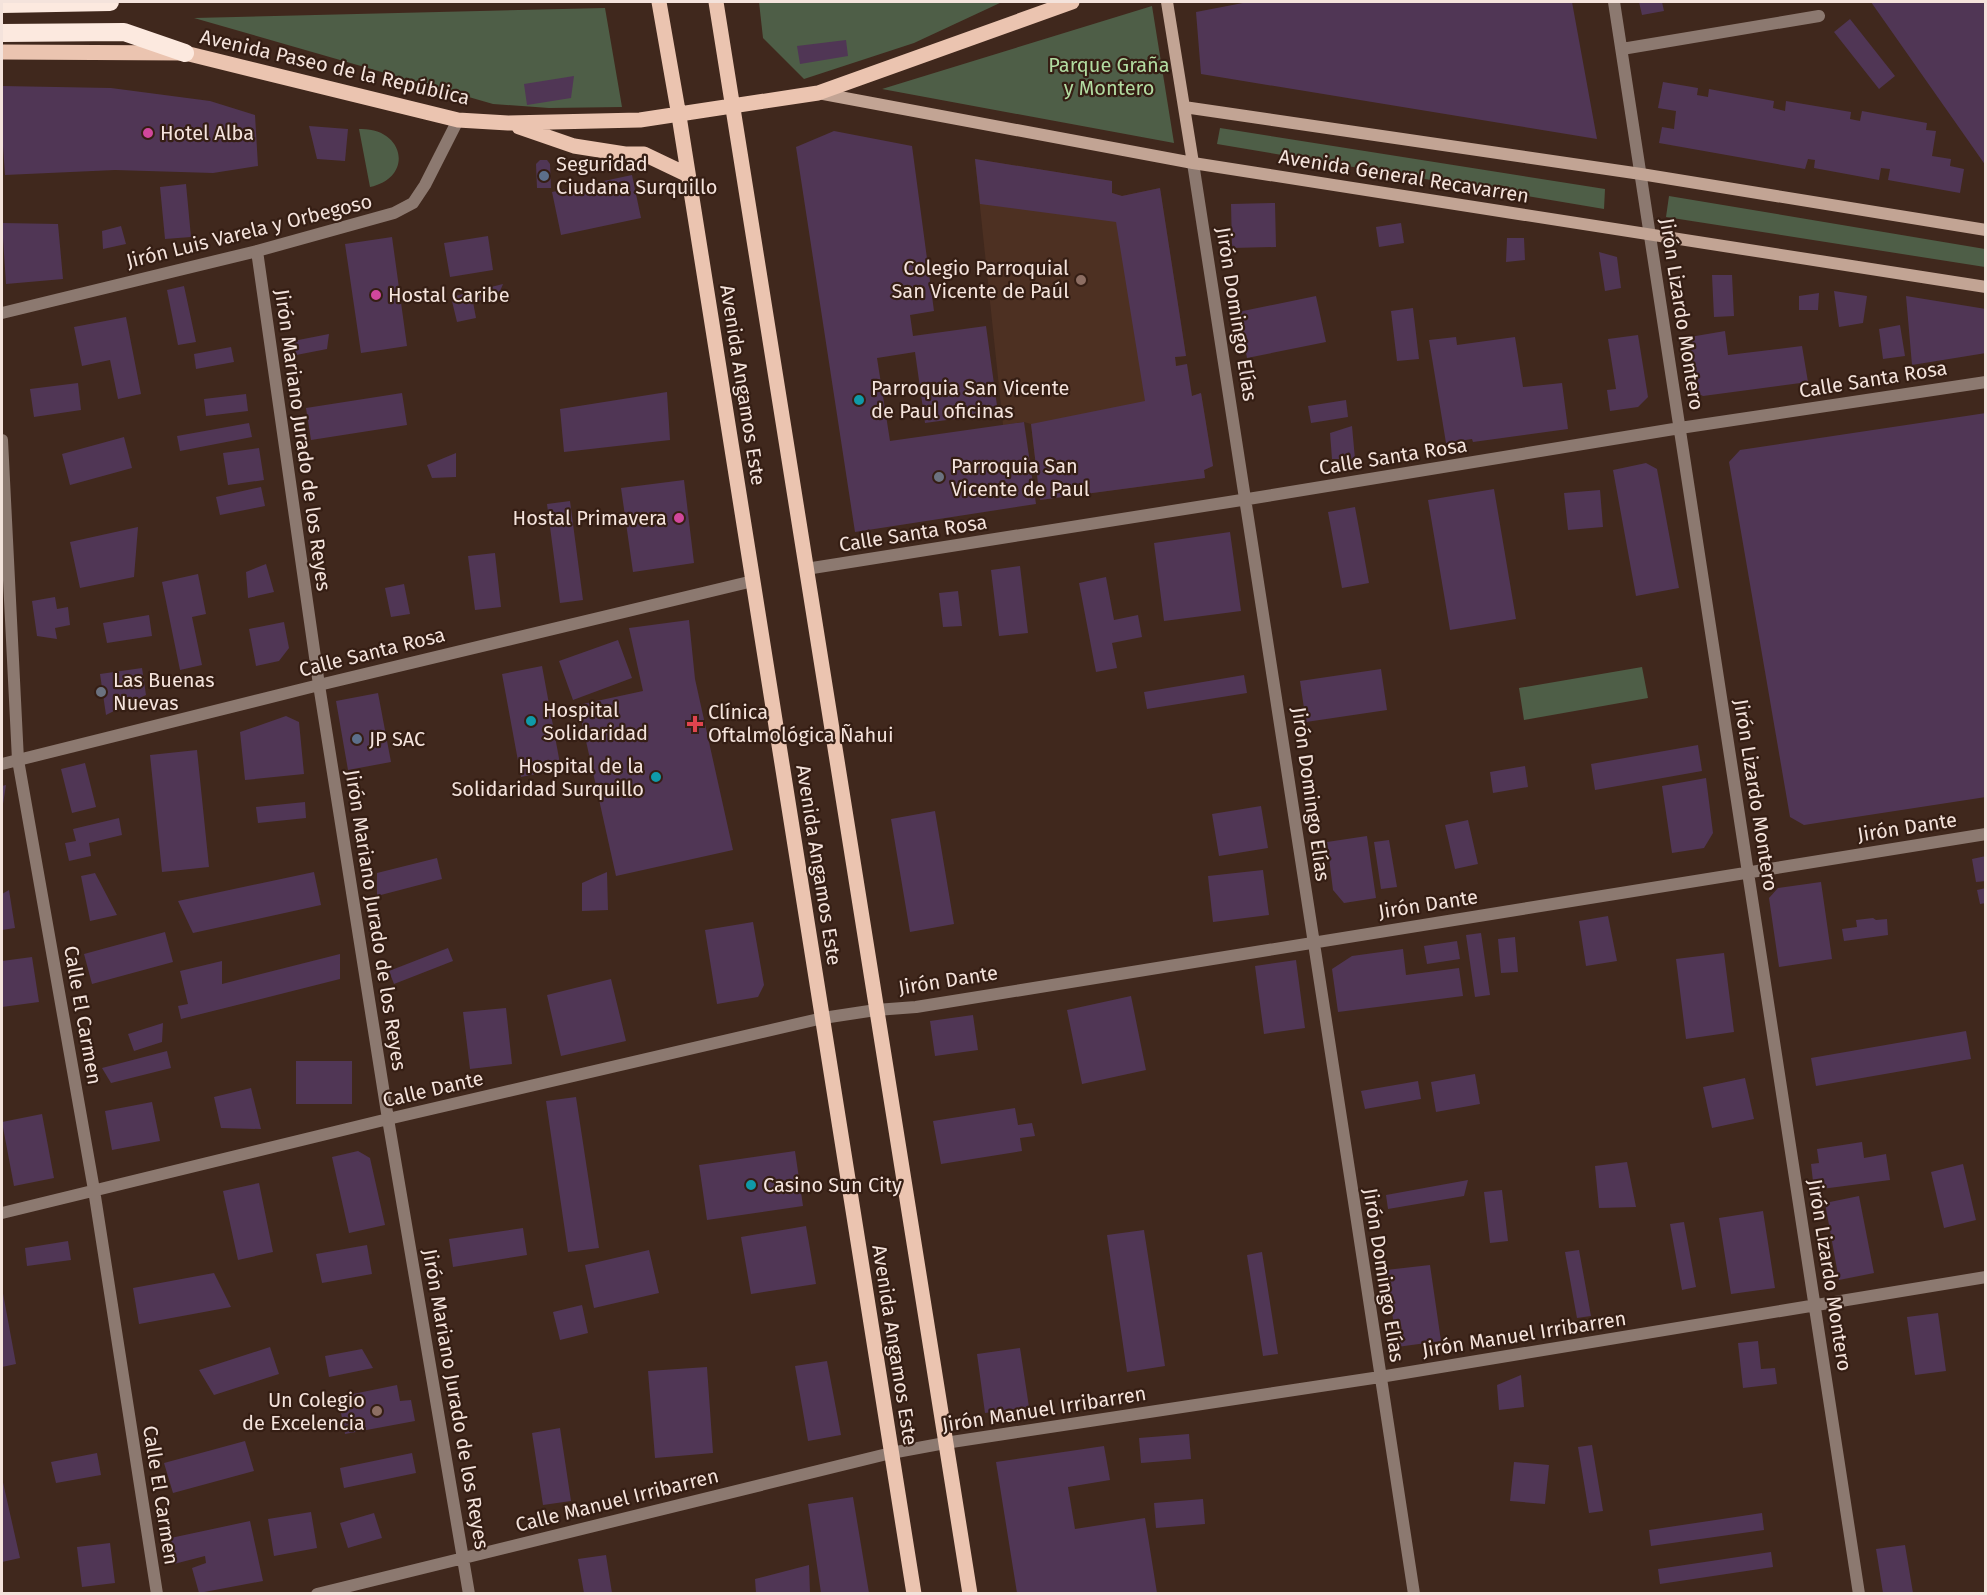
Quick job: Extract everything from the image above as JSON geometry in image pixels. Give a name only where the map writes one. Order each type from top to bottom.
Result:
[{"type":"highway","points":[[2,4],[110,2]]},
{"type":"highway","points":[[2,33],[124,32],[184,53]]},
{"type":"main road","name":"Avenida Angamos Este","points":[[659,2],[914,1593]]},
{"type":"main road","name":"Avenida Angamos Este","points":[[716,2],[970,1593]]},
{"type":"main road","name":"Avenida Paseo de la República","points":[[2,52],[184,53],[458,120],[507,123],[640,120],[679,116],[818,93],[1072,2]]},
{"type":"main road","points":[[507,123],[574,146],[625,154],[644,154],[688,175]]},
{"type":"street","name":"Jirón Domingo Elías","points":[[1167,2],[1248,500],[1313,942],[1414,1593]]},
{"type":"street","name":"Jirón Lizardo Montero","points":[[1614,2],[1859,1593]]},
{"type":"street","points":[[1622,49],[1819,16]]},
{"type":"street","name":"Avenida General Recavarren","points":[[818,93],[1193,163],[1986,287]]},
{"type":"street","name":"Avenida General Recavarren","points":[[1184,107],[1641,174],[1986,230]]},
{"type":"street","name":"Jirón Luis Varela y Orbegoso","points":[[2,313],[257,250],[394,213],[413,203],[425,185],[458,120]]},
{"type":"street","name":"Jirón Mariano Jurado de los Reyes","points":[[257,250],[318,685],[388,1119],[469,1593]]},
{"type":"street","name":"Calle Santa Rosa","points":[[806,569],[1248,500],[1680,428],[1986,382]]},
{"type":"street","name":"Calle El Carmen","points":[[2,440],[18,760],[94,1190],[157,1593]]},
{"type":"street","name":"Calle Santa Rosa","points":[[2,764],[318,685],[753,581]]},
{"type":"street","name":"Jirón Dante","points":[[876,1010],[916,1007],[1986,834]]},
{"type":"street","name":"Calle Dante","points":[[2,1213],[388,1119],[823,1018],[876,1010]]},
{"type":"street","name":"Jirón Manuel Irribarren","points":[[891,1453],[1380,1377],[1986,1277]]},
{"type":"street","name":"Calle Manuel Irribarren","points":[[317,1593],[891,1453]]},
{"type":"shaded area","name":"Colegio Parroquial San Vicente de Paúl","points":[[975,159],[1112,181],[1112,193],[1122,196],[1160,188],[1186,356],[1175,357],[1176,366],[1192,396],[1201,393],[1213,466],[1204,470],[1205,478],[1040,500],[1031,424],[1024,422],[1003,425]]},
{"type":"green space","points":[[759,2],[1002,2],[914,43],[804,79],[763,38]]},
{"type":"green space","name":"Parque Graña y Montero","points":[[1152,6],[1174,143],[882,89]]},
{"type":"green space","points":[[605,8],[622,107],[549,108],[493,104],[194,18]]},
{"type":"green space","points":[[1220,128],[1605,189],[1604,209],[1217,144]]},
{"type":"green space","points":[[359,129],[374,131],[386,136],[394,144],[398,154],[398,164],[394,173],[384,182],[370,187]]},
{"type":"green space","points":[[1669,196],[1985,249],[1985,267],[1666,217]]},
{"type":"green space","points":[[1642,667],[1648,698],[1524,720],[1519,688]]},
{"type":"building","points":[[1248,2],[1572,2],[1597,139],[1201,74],[1196,12]]},
{"type":"building","points":[[1639,2],[1662,2],[1664,11],[1642,15]]},
{"type":"building","points":[[1871,2],[1986,2],[1986,166]]},
{"type":"building","points":[[1850,19],[1895,76],[1879,89],[1834,32]]},
{"type":"building","points":[[846,40],[848,56],[800,64],[797,46]]},
{"type":"building","points":[[574,76],[571,98],[527,105],[524,84]]},
{"type":"building","points":[[1663,82],[1698,88],[1697,95],[1708,97],[1709,89],[1774,101],[1773,108],[1785,111],[1786,101],[1851,112],[1850,119],[1860,121],[1862,111],[1927,123],[1926,130],[1936,131],[1932,156],[1951,159],[1950,166],[1964,169],[1960,193],[1888,180],[1890,169],[1881,168],[1879,180],[1814,168],[1815,160],[1808,159],[1805,169],[1659,143],[1662,127],[1674,129],[1676,111],[1658,108]]},
{"type":"building","points":[[2,86],[111,88],[210,101],[255,115],[258,166],[213,173],[115,170],[5,175]]},
{"type":"building","points":[[309,126],[348,129],[345,161],[317,159]]},
{"type":"building","points":[[834,131],[912,146],[934,311],[910,315],[913,336],[986,326],[998,413],[925,423],[915,352],[877,358],[890,441],[1024,422],[1036,504],[855,532],[796,147]]},
{"type":"building","points":[[975,159],[1112,181],[1112,193],[1122,196],[1160,188],[1186,356],[1175,357],[1176,366],[1187,364],[1192,396],[1201,393],[1213,466],[1204,470],[1205,478],[1040,500],[1031,424],[1145,401],[1116,222],[980,204]]},
{"type":"building","name":"Seguridad Ciudana Surquillo","points":[[540,160],[547,160],[550,164],[551,188],[537,188],[536,164]]},
{"type":"building","points":[[632,175],[641,218],[561,235],[552,192]]},
{"type":"building","points":[[186,184],[191,237],[165,239],[160,187]]},
{"type":"building","points":[[1275,203],[1276,247],[1232,248],[1231,204]]},
{"type":"building","points":[[2,223],[58,224],[63,279],[6,284]]},
{"type":"building","points":[[1401,223],[1404,243],[1379,247],[1376,227]]},
{"type":"building","points":[[121,226],[126,244],[103,249],[102,231]]},
{"type":"building","points":[[488,236],[493,270],[450,277],[444,243]]},
{"type":"building","name":"Hostal Caribe","points":[[392,237],[407,346],[361,353],[345,244]]},
{"type":"building","points":[[1507,238],[1524,238],[1525,260],[1506,262]]},
{"type":"building","points":[[1599,252],[1617,257],[1621,288],[1605,291]]},
{"type":"building","points":[[1712,275],[1732,275],[1734,316],[1714,317]]},
{"type":"building","points":[[503,284],[498,296],[473,302],[476,318],[457,322],[451,297]]},
{"type":"building","points":[[184,286],[196,342],[178,345],[167,290]]},
{"type":"building","points":[[1834,291],[1867,296],[1863,323],[1839,327]]},
{"type":"building","points":[[1819,293],[1818,310],[1799,310],[1799,296]]},
{"type":"building","points":[[1316,296],[1326,342],[1247,358],[1238,312]]},
{"type":"building","points":[[1906,296],[1986,309],[1986,353],[1912,365]]},
{"type":"building","points":[[1413,308],[1419,359],[1397,361],[1391,311]]},
{"type":"building","points":[[126,317],[141,394],[118,399],[110,360],[82,366],[74,327]]},
{"type":"building","points":[[1900,325],[1905,356],[1883,359],[1879,329]]},
{"type":"building","points":[[1725,331],[1728,355],[1802,346],[1808,382],[1703,396],[1691,390],[1684,338]]},
{"type":"building","points":[[329,334],[327,349],[286,357],[283,343]]},
{"type":"building","points":[[1638,335],[1648,397],[1638,407],[1610,411],[1607,390],[1616,389],[1608,339]]},
{"type":"building","points":[[1456,337],[1457,345],[1515,337],[1523,387],[1562,383],[1568,429],[1473,442],[1472,439],[1446,443],[1429,340]]},
{"type":"building","points":[[231,347],[234,362],[196,369],[194,354]]},
{"type":"building","points":[[78,383],[81,410],[34,417],[30,389]]},
{"type":"building","points":[[667,392],[670,440],[564,452],[560,409]]},
{"type":"building","points":[[402,393],[407,425],[311,440],[306,408]]},
{"type":"building","points":[[246,394],[248,411],[206,416],[204,399]]},
{"type":"building","points":[[1346,400],[1348,417],[1311,423],[1308,406]]},
{"type":"building","points":[[1986,413],[1986,797],[1804,825],[1790,817],[1729,462],[1740,450]]},
{"type":"building","points":[[249,423],[252,437],[180,451],[177,436]]},
{"type":"building","points":[[1352,426],[1355,459],[1332,459],[1330,433]]},
{"type":"building","points":[[124,437],[132,468],[70,485],[62,454]]},
{"type":"building","points":[[259,448],[264,480],[228,485],[223,453]]},
{"type":"building","points":[[456,453],[456,477],[432,478],[427,465]]},
{"type":"building","points":[[1646,463],[1657,469],[1679,588],[1636,596],[1613,470]]},
{"type":"building","points":[[684,480],[694,563],[633,572],[621,488]]},
{"type":"building","points":[[261,487],[265,506],[220,515],[216,497]]},
{"type":"building","points":[[1494,489],[1516,619],[1450,630],[1428,500]]},
{"type":"building","points":[[1600,490],[1603,527],[1568,530],[1564,493]]},
{"type":"building","points":[[570,501],[583,600],[560,603],[547,504]]},
{"type":"building","points":[[1355,507],[1369,583],[1342,588],[1328,512]]},
{"type":"building","points":[[138,527],[134,577],[80,588],[70,542]]},
{"type":"building","points":[[1230,532],[1241,611],[1164,621],[1154,543]]},
{"type":"building","points":[[495,553],[501,607],[475,610],[468,556]]},
{"type":"building","points":[[266,564],[274,592],[248,598],[246,572]]},
{"type":"building","points":[[1020,566],[1028,633],[999,636],[991,570]]},
{"type":"building","points":[[198,574],[206,614],[192,617],[202,665],[180,670],[162,582]]},
{"type":"building","points":[[1106,577],[1114,620],[1138,615],[1142,637],[1112,643],[1117,668],[1096,672],[1079,583]]},
{"type":"building","points":[[404,584],[410,614],[391,617],[385,588]]},
{"type":"building","points":[[958,591],[962,626],[943,627],[939,593]]},
{"type":"building","points":[[55,597],[57,609],[68,607],[70,625],[55,628],[57,639],[37,636],[32,601]]},
{"type":"building","points":[[149,615],[152,636],[107,643],[103,623]]},
{"type":"building","name":"Hospital de la Solidaridad Surquillo","points":[[689,620],[695,679],[733,850],[616,876],[578,705],[643,691],[629,628]]},
{"type":"building","points":[[284,622],[289,648],[279,661],[256,666],[249,629]]},
{"type":"building","points":[[618,640],[632,678],[573,700],[559,661]]},
{"type":"building","name":"Hospital Solidaridad","points":[[542,666],[561,769],[521,777],[502,674]]},
{"type":"building","points":[[142,668],[146,695],[106,715],[100,674]]},
{"type":"building","points":[[1381,669],[1387,710],[1306,722],[1300,681]]},
{"type":"building","points":[[1244,675],[1247,693],[1147,709],[1144,692]]},
{"type":"building","points":[[378,693],[391,762],[348,770],[336,701]]},
{"type":"building","points":[[286,716],[299,722],[304,774],[245,780],[240,732]]},
{"type":"building","points":[[1698,745],[1702,771],[1595,790],[1591,764]]},
{"type":"building","points":[[197,750],[209,867],[162,872],[150,755]]},
{"type":"building","points":[[85,763],[96,807],[72,813],[61,769]]},
{"type":"building","points":[[1525,766],[1528,787],[1493,793],[1490,772]]},
{"type":"building","points":[[1706,778],[1713,833],[1704,848],[1672,853],[1662,786]]},
{"type":"building","points":[[6,785],[3,804],[2,804],[2,786]]},
{"type":"building","points":[[305,802],[306,818],[258,823],[256,807]]},
{"type":"building","points":[[1261,806],[1268,848],[1219,856],[1212,814]]},
{"type":"building","points":[[935,811],[954,924],[910,932],[891,819]]},
{"type":"building","points":[[119,818],[122,835],[89,843],[91,856],[69,861],[65,843],[76,841],[73,829]]},
{"type":"building","points":[[1468,820],[1478,864],[1455,869],[1445,825]]},
{"type":"building","points":[[1367,836],[1376,898],[1344,903],[1333,890],[1327,842]]},
{"type":"building","points":[[1389,840],[1397,887],[1381,889],[1374,842]]},
{"type":"building","points":[[1986,856],[1986,881],[1976,882],[1972,859]]},
{"type":"building","points":[[437,858],[442,879],[377,896],[377,873]]},
{"type":"building","points":[[1263,870],[1269,915],[1213,922],[1208,876]]},
{"type":"building","points":[[314,872],[321,905],[193,933],[178,901]]},
{"type":"building","points":[[607,872],[608,910],[582,911],[582,883]]},
{"type":"building","points":[[95,873],[117,915],[90,921],[81,876]]},
{"type":"building","points":[[1821,882],[1832,959],[1779,967],[1769,898],[1778,888]]},
{"type":"building","points":[[1986,888],[1986,903],[1980,904],[1977,890]]},
{"type":"building","points":[[9,890],[15,928],[2,930],[2,894]]},
{"type":"building","points":[[1608,916],[1617,961],[1586,966],[1579,921]]},
{"type":"building","points":[[1887,919],[1888,935],[1844,941],[1842,929],[1857,927],[1856,920]]},
{"type":"building","points":[[753,922],[764,985],[758,997],[717,1004],[705,930]]},
{"type":"building","points":[[165,932],[173,962],[92,984],[84,954]]},
{"type":"building","points":[[1481,933],[1490,995],[1475,997],[1466,935]]},
{"type":"building","points":[[1515,937],[1518,972],[1501,973],[1498,939]]},
{"type":"building","points":[[1457,941],[1460,959],[1427,964],[1424,946]]},
{"type":"building","points":[[448,948],[453,961],[394,984],[389,971]]},
{"type":"building","points":[[1403,949],[1406,975],[1459,968],[1463,996],[1338,1012],[1332,969],[1352,956]]},
{"type":"building","points":[[1724,953],[1734,1032],[1686,1039],[1676,959]]},
{"type":"building","points":[[340,954],[340,979],[181,1019],[178,1006],[188,1004],[180,971],[222,961],[222,984]]},
{"type":"building","points":[[32,957],[39,1002],[2,1007],[2,961]]},
{"type":"building","points":[[1296,960],[1305,1028],[1264,1034],[1255,966]]},
{"type":"building","points":[[611,979],[626,1041],[561,1056],[547,995]]},
{"type":"building","points":[[1131,996],[1146,1070],[1082,1084],[1067,1010]]},
{"type":"building","points":[[506,1008],[512,1064],[470,1069],[463,1012]]},
{"type":"building","points":[[973,1015],[978,1050],[935,1056],[930,1021]]},
{"type":"building","points":[[163,1023],[162,1042],[134,1051],[128,1034]]},
{"type":"building","points":[[1966,1031],[1971,1059],[1816,1086],[1811,1058]]},
{"type":"building","points":[[167,1051],[171,1068],[111,1083],[102,1068]]},
{"type":"building","points":[[296,1061],[352,1061],[352,1104],[296,1104]]},
{"type":"building","points":[[1475,1074],[1480,1104],[1436,1112],[1431,1082]]},
{"type":"building","points":[[1745,1078],[1754,1119],[1712,1128],[1703,1087]]},
{"type":"building","points":[[1418,1081],[1421,1099],[1365,1109],[1361,1091]]},
{"type":"building","points":[[251,1088],[261,1129],[221,1128],[214,1097]]},
{"type":"building","points":[[576,1097],[599,1248],[568,1252],[546,1101]]},
{"type":"building","points":[[152,1102],[160,1141],[112,1150],[105,1111]]},
{"type":"building","points":[[1015,1108],[1018,1125],[1032,1123],[1035,1136],[1020,1138],[1022,1151],[941,1164],[933,1121]]},
{"type":"building","points":[[42,1114],[54,1178],[14,1186],[2,1122]]},
{"type":"building","points":[[1862,1142],[1864,1158],[1886,1154],[1890,1180],[1814,1190],[1811,1164],[1819,1163],[1817,1149]]},
{"type":"building","points":[[358,1151],[370,1158],[385,1225],[349,1233],[332,1157]]},
{"type":"building","name":"Casino Sun City","points":[[795,1151],[803,1206],[707,1220],[699,1165]]},
{"type":"building","points":[[1627,1162],[1636,1207],[1599,1208],[1595,1166]]},
{"type":"building","points":[[1963,1164],[1976,1220],[1944,1228],[1931,1172]]},
{"type":"building","points":[[1468,1180],[1464,1196],[1388,1209],[1386,1195]]},
{"type":"building","points":[[259,1183],[273,1252],[238,1260],[223,1191]]},
{"type":"building","points":[[1502,1190],[1508,1241],[1490,1243],[1484,1192]]},
{"type":"building","points":[[1859,1196],[1874,1273],[1839,1280],[1825,1203]]},
{"type":"building","points":[[1763,1211],[1775,1288],[1731,1294],[1719,1218]]},
{"type":"building","points":[[1684,1222],[1696,1287],[1682,1290],[1670,1224]]},
{"type":"building","points":[[806,1226],[816,1284],[751,1294],[741,1237]]},
{"type":"building","points":[[523,1228],[527,1255],[453,1267],[449,1239]]},
{"type":"building","points":[[1144,1230],[1165,1366],[1127,1372],[1107,1235]]},
{"type":"building","points":[[68,1241],[71,1260],[27,1266],[25,1248]]},
{"type":"building","points":[[367,1245],[372,1274],[322,1283],[316,1254]]},
{"type":"building","points":[[649,1250],[659,1293],[594,1308],[585,1265]]},
{"type":"building","points":[[1579,1250],[1591,1316],[1577,1318],[1565,1252]]},
{"type":"building","points":[[1262,1252],[1278,1354],[1263,1356],[1247,1255]]},
{"type":"building","points":[[1430,1265],[1441,1341],[1397,1347],[1386,1270]]},
{"type":"building","points":[[214,1273],[231,1307],[139,1324],[133,1288]]},
{"type":"building","points":[[2,1288],[16,1364],[2,1367]]},
{"type":"building","points":[[582,1305],[588,1333],[560,1340],[553,1312]]},
{"type":"building","points":[[1938,1313],[1946,1371],[1915,1375],[1907,1317]]},
{"type":"building","points":[[1758,1341],[1761,1369],[1775,1368],[1777,1384],[1743,1388],[1738,1343]]},
{"type":"building","points":[[270,1347],[279,1374],[214,1395],[199,1370]]},
{"type":"building","points":[[1020,1348],[1029,1407],[985,1413],[977,1354]]},
{"type":"building","points":[[362,1349],[373,1368],[329,1377],[325,1356]]},
{"type":"building","points":[[827,1361],[841,1435],[808,1441],[795,1366]]},
{"type":"building","points":[[707,1367],[713,1453],[655,1458],[648,1371]]},
{"type":"building","points":[[1521,1375],[1524,1407],[1499,1410],[1497,1385]]},
{"type":"building","name":"Un Colegio de Excelencia","points":[[397,1385],[400,1401],[411,1400],[415,1421],[345,1434],[338,1397]]},
{"type":"building","points":[[560,1428],[571,1501],[543,1505],[532,1433]]},
{"type":"building","points":[[1189,1434],[1191,1459],[1141,1463],[1139,1438]]},
{"type":"building","points":[[245,1441],[254,1471],[173,1493],[164,1463]]},
{"type":"building","points":[[1592,1445],[1603,1511],[1589,1513],[1578,1447]]},
{"type":"building","points":[[1104,1446],[1110,1480],[1068,1487],[1075,1529],[1145,1518],[1157,1593],[1017,1593],[996,1462]]},
{"type":"building","points":[[97,1453],[101,1475],[56,1483],[51,1462]]},
{"type":"building","points":[[412,1453],[416,1473],[344,1488],[340,1468]]},
{"type":"building","points":[[1514,1462],[1549,1465],[1545,1504],[1510,1501]]},
{"type":"building","points":[[2,1478],[20,1558],[2,1562]]},
{"type":"building","points":[[853,1497],[869,1593],[821,1593],[808,1504]]},
{"type":"building","points":[[1203,1499],[1205,1524],[1156,1528],[1154,1503]]},
{"type":"building","points":[[311,1512],[317,1548],[274,1556],[268,1519]]},
{"type":"building","points":[[374,1513],[382,1538],[348,1548],[340,1523]]},
{"type":"building","points":[[1762,1513],[1764,1530],[1651,1546],[1649,1530]]},
{"type":"building","points":[[250,1521],[263,1581],[199,1593],[192,1568],[206,1563],[205,1556],[170,1565],[166,1539]]},
{"type":"building","points":[[110,1543],[115,1583],[82,1587],[77,1547]]},
{"type":"building","points":[[1905,1545],[1913,1593],[1883,1593],[1876,1549]]},
{"type":"building","points":[[1771,1552],[1773,1567],[1660,1584],[1658,1569]]},
{"type":"building","points":[[606,1555],[612,1593],[584,1593],[578,1559]]},
{"type":"building","points":[[809,1565],[810,1593],[756,1593],[755,1579]]},
{"type":"place","name":"Hotel Alba","points":[[148,133]]},
{"type":"place","name":"Seguridad Ciudana Surquillo","points":[[544,176]]},
{"type":"place","name":"Colegio Parroquial San Vicente de Paúl","points":[[1081,280]]},
{"type":"place","name":"Hostal Caribe","points":[[376,295]]},
{"type":"place","name":"Parroquia San Vicente de Paul oficinas","points":[[859,400]]},
{"type":"place","name":"Parroquia San Vicente de Paul","points":[[939,477]]},
{"type":"place","name":"Hostal Primavera","points":[[679,518]]},
{"type":"place","name":"Las Buenas Nuevas","points":[[101,692]]},
{"type":"place","name":"Hospital Solidaridad","points":[[531,721]]},
{"type":"place","name":"Clínica Oftalmológica Ñahui","points":[[695,724]]},
{"type":"place","name":"JP SAC","points":[[357,739]]},
{"type":"place","name":"Hospital de la Solidaridad Surquillo","points":[[656,777]]},
{"type":"place","name":"Casino Sun City","points":[[751,1185]]},
{"type":"place","name":"Un Colegio de Excelencia","points":[[377,1411]]}]
